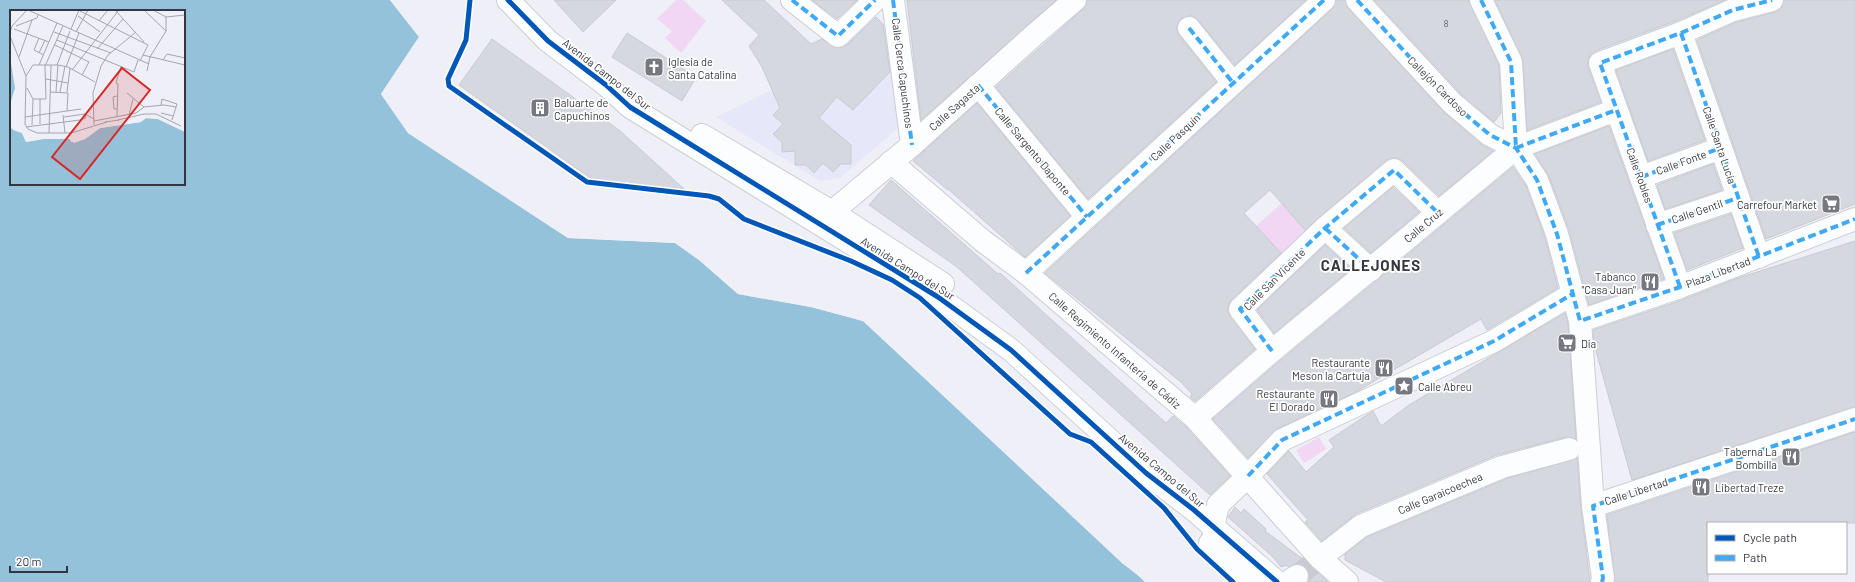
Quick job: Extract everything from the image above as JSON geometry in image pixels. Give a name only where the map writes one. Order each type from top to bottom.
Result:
[{"type":"street","name":"Avenida Campo del Sur","points":[[508,0],[548,41],[606,85],[630,107],[938,297],[1011,350],[1146,474],[1194,510],[1277,582]]},
{"type":"street","points":[[792,0],[838,36],[889,0]]},
{"type":"street","name":"Calle Cerca Capuchinos","points":[[889,0],[912,145]]},
{"type":"street","name":"Calle Sagasta","points":[[832,212],[912,145],[1075,0]]},
{"type":"street","name":"Calle Pasquín","points":[[1026,273],[1324,0]]},
{"type":"street","name":"Callejón Cardoso","points":[[1357,0],[1452,103],[1490,135],[1516,148]]},
{"type":"street","points":[[1481,0],[1511,62],[1516,148],[1537,180],[1557,234],[1574,293],[1580,321]]},
{"type":"street","points":[[1681,33],[1733,10],[1772,0]]},
{"type":"street","points":[[1189,28],[1233,83]]},
{"type":"street","name":"Calle Robles","points":[[1680,287],[1600,63],[1681,33]]},
{"type":"street","name":"Calle Santa Lucía","points":[[1681,33],[1759,257]]},
{"type":"street","name":"Avenida Campo del Sur","points":[[606,85],[639,97],[832,212],[945,285],[996,328],[1011,350]]},
{"type":"street","name":"Calle Sargento Daponte","points":[[978,85],[1087,217]]},
{"type":"street","name":"Calle Cruz","points":[[1195,418],[1272,351],[1516,148],[1616,110]]},
{"type":"street","name":"Calle Fonte","points":[[1641,177],[1721,148]]},
{"type":"street","name":"Calle Regimiento Infanteria de Cádiz","points":[[891,162],[984,242],[1026,273],[1195,418],[1320,558],[1347,582]]},
{"type":"street","name":"Calle San Vicente","points":[[1272,351],[1240,309],[1326,228],[1394,170],[1438,213]]},
{"type":"street","points":[[743,177],[761,180],[819,214],[832,212]]},
{"type":"street","name":"Calle Gentil","points":[[1657,225],[1738,198]]},
{"type":"street","name":"Plaza Libertad","points":[[1580,321],[1680,287],[1855,219]]},
{"type":"street","points":[[1326,228],[1371,270]]},
{"type":"street","points":[[1194,510],[1218,505],[1282,440],[1494,341],[1574,293]]},
{"type":"street","name":"Calle Libertad","points":[[1580,321],[1593,506],[1855,419]]},
{"type":"street","name":"Calle Garaicoechea","points":[[1320,558],[1361,526],[1502,467],[1569,449]]},
{"type":"street","name":"Avenida Campo del Sur","points":[[1146,474],[1185,520],[1252,582]]},
{"type":"street","points":[[1218,505],[1213,527],[1218,551],[1240,562],[1262,582]]},
{"type":"street","points":[[1593,506],[1603,578],[1602,582]]},
{"type":"shaded area","points":[[676,0],[683,0],[706,21],[681,53],[665,38],[672,31],[657,19]]},
{"type":"shaded area","points":[[871,13],[896,35],[903,124],[840,178],[820,181],[716,117],[772,90],[762,67],[832,35],[839,48]]},
{"type":"shaded area","points":[[1282,203],[1312,237],[1287,259],[1256,226]]},
{"type":"shaded area","points":[[1319,437],[1326,449],[1304,463],[1296,450]]},
{"type":"water","points":[[0,0],[390,0],[419,37],[381,94],[408,133],[568,238],[675,243],[699,260],[738,294],[811,307],[863,321],[1145,582],[0,582]]},
{"type":"pier","points":[[390,0],[392,0],[421,37],[384,94],[410,132],[569,236],[676,241],[739,292],[812,305],[864,320],[1147,582],[1123,564],[863,321],[811,307],[738,294],[699,260],[675,243],[568,238],[408,133],[381,94],[419,37]]},
{"type":"building","points":[[554,0],[616,0],[583,32]]},
{"type":"building","points":[[722,0],[764,0],[811,44],[822,39],[836,48],[847,45],[876,17],[883,24],[890,72],[853,110],[837,97],[819,118],[851,145],[851,164],[841,164],[833,172],[823,163],[814,173],[806,165],[795,165],[795,151],[782,152],[782,142],[773,134],[783,124],[773,115],[780,108],[762,67],[749,46],[759,35]]},
{"type":"building","points":[[812,0],[857,0],[837,19]]},
{"type":"building","points":[[907,0],[1056,0],[921,120]]},
{"type":"building","points":[[1087,0],[1306,0],[1235,65],[1198,20],[1193,16],[1188,16],[1181,19],[1177,24],[1179,35],[1216,82],[1088,199],[996,87],[1083,9]]},
{"type":"building","points":[[1336,0],[1345,0],[1348,8],[1444,112],[1482,145],[1493,151],[1439,196],[1403,161],[1397,158],[1386,160],[1305,230],[1270,190],[1244,213],[1281,253],[1231,300],[1228,305],[1230,317],[1255,349],[1195,401],[1190,397],[1192,394],[1181,382],[1045,273],[1332,9]]},
{"type":"building","points":[[1374,0],[1469,0],[1499,65],[1501,113],[1494,122],[1461,94]]},
{"type":"building","points":[[1495,0],[1725,0],[1676,21],[1595,51],[1590,55],[1588,67],[1601,102],[1527,130],[1523,61]]},
{"type":"building","points":[[1784,0],[1855,0],[1855,204],[1766,239],[1697,40],[1737,22],[1775,12],[1781,9]]},
{"type":"building","name":"Iglesia de Santa Catalina","points":[[627,33],[696,77],[682,101],[612,57]]},
{"type":"building","name":"Baluarte de Capuchinos","points":[[492,39],[619,130],[684,189],[596,182],[459,85]]},
{"type":"building","points":[[1673,49],[1705,140],[1648,161],[1616,70]]},
{"type":"building","points":[[977,103],[1070,216],[1025,257],[948,189],[913,161]]},
{"type":"building","points":[[1609,126],[1664,279],[1589,305],[1569,230],[1549,176],[1535,154]]},
{"type":"building","points":[[1713,164],[1722,190],[1665,209],[1657,185]]},
{"type":"building","points":[[1513,167],[1526,186],[1545,238],[1558,288],[1487,330],[1481,319],[1354,393],[1277,429],[1248,458],[1213,419],[1280,361]]},
{"type":"building","points":[[891,180],[998,274],[1000,273],[1166,423],[1173,416],[1186,427],[1230,476],[1210,495],[957,267],[869,205]]},
{"type":"building","points":[[1393,187],[1419,212],[1371,253],[1344,228]]},
{"type":"building","points":[[1731,214],[1743,248],[1687,270],[1674,233]]},
{"type":"building","points":[[1855,241],[1855,407],[1632,480],[1594,344],[1593,330],[1685,299],[1738,278]]},
{"type":"building","points":[[1325,245],[1351,269],[1274,333],[1257,310]]},
{"type":"building","points":[[1565,313],[1568,323],[1576,439],[1566,437],[1497,455],[1356,514],[1322,541],[1305,522],[1308,520],[1267,474],[1289,451],[1306,472],[1334,447],[1329,440],[1373,411],[1381,426],[1409,405]]},
{"type":"building","points":[[1855,432],[1855,523],[1707,522],[1708,582],[1615,582],[1607,515]]},
{"type":"building","points":[[1577,458],[1581,508],[1590,582],[1386,582],[1345,560],[1345,554],[1367,537],[1506,479]]},
{"type":"building","points":[[1235,507],[1241,513],[1244,509],[1266,529],[1265,531],[1308,563],[1328,582],[1308,582],[1309,575],[1307,569],[1302,565],[1296,564],[1288,567],[1286,565],[1281,567],[1273,557],[1228,517]]},
{"type":"tunnel","points":[[1297,576],[1320,558]]},
{"type":"marked path","points":[[792,0],[838,36],[875,0]]},
{"type":"marked path","points":[[893,0],[912,145]]},
{"type":"marked path","points":[[1026,273],[1324,0]]},
{"type":"marked path","points":[[1357,0],[1452,103],[1490,135],[1516,148],[1537,180],[1557,234],[1580,321],[1680,287],[1855,219]]},
{"type":"marked path","points":[[1481,0],[1511,62],[1516,148]]},
{"type":"marked path","points":[[1680,287],[1600,63],[1681,33],[1733,10],[1772,0]]},
{"type":"marked path","points":[[1189,28],[1233,83]]},
{"type":"marked path","points":[[1681,33],[1759,257]]},
{"type":"marked path","points":[[978,85],[1087,217]]},
{"type":"marked path","points":[[1516,148],[1616,110]]},
{"type":"marked path","points":[[1641,177],[1721,148]]},
{"type":"marked path","points":[[1272,351],[1240,309],[1325,228],[1394,170],[1438,213]]},
{"type":"marked path","points":[[1657,225],[1738,198]]},
{"type":"marked path","points":[[1325,228],[1371,270]]},
{"type":"marked path","points":[[1248,476],[1282,440],[1494,341],[1574,293]]},
{"type":"marked path","points":[[1602,582],[1603,578],[1593,506],[1855,419]]},
{"type":"cycle path","points":[[470,0],[466,40],[448,79],[449,86],[587,182],[709,196],[719,199],[744,219],[851,261],[892,280],[920,298],[1070,434],[1091,442],[1164,508],[1197,549],[1233,582]]},
{"type":"cycle path","points":[[508,0],[548,41],[606,85],[630,107],[938,297],[1011,350],[1146,473],[1194,510],[1277,582]]},
{"type":"place","name":"Iglesia de Santa Catalina","points":[[654,67]]},
{"type":"place","name":"Baluarte de Capuchinos","points":[[540,108]]},
{"type":"place","name":"Carrefour Market","points":[[1831,204]]},
{"type":"place","name":"Tabanco \"Casa Juan\"","points":[[1650,282]]},
{"type":"place","name":"Dia","points":[[1567,343]]},
{"type":"place","name":"Restaurante Meson la Cartuja","points":[[1384,368]]},
{"type":"place","name":"Calle Abreu","points":[[1404,386]]},
{"type":"place","name":"Restaurante El Dorado","points":[[1329,399]]},
{"type":"place","name":"Taberna La Bombilla","points":[[1791,457]]},
{"type":"place","name":"Libertad Treze","points":[[1701,487]]},
{"type":"district","name":"CALLEJONES","points":[[1371,265]]}]
